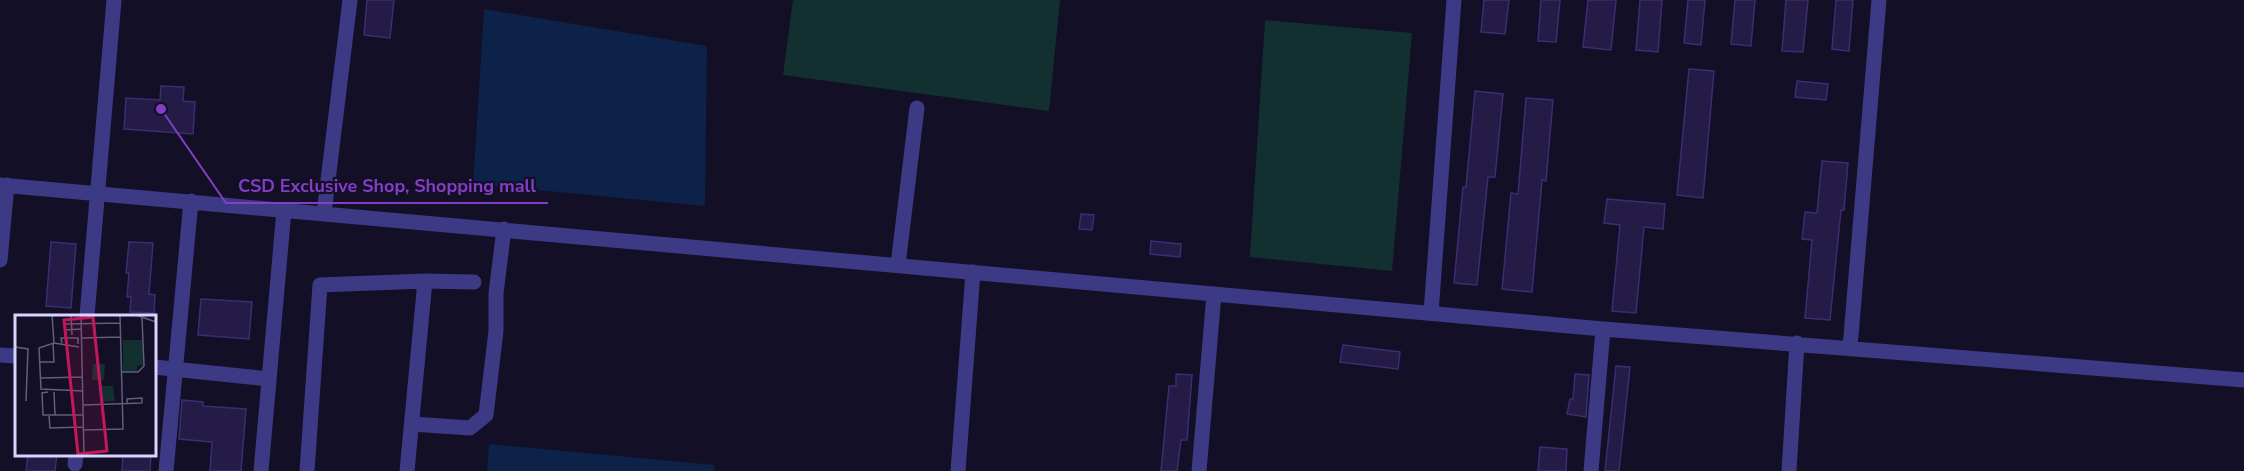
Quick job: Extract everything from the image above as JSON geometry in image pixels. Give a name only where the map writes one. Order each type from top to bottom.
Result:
[{"type":"street","points":[[87,315],[114,0]]},
{"type":"street","points":[[324,213],[350,0]]},
{"type":"street","points":[[1431,313],[1454,0]]},
{"type":"street","points":[[1850,348],[1879,0]]},
{"type":"street","points":[[898,265],[916,108]]},
{"type":"street","points":[[0,261],[3,185],[1603,329],[2244,380]]},
{"type":"street","points":[[166,471],[191,201]]},
{"type":"street","points":[[261,471],[284,210]]},
{"type":"street","points":[[412,424],[470,428],[486,415],[496,331],[496,293],[504,230]]},
{"type":"street","points":[[958,471],[973,272]]},
{"type":"street","points":[[407,471],[425,281]]},
{"type":"street","points":[[307,471],[320,285],[425,281],[474,282]]},
{"type":"street","points":[[1199,471],[1214,294]]},
{"type":"street","points":[[1591,471],[1603,329]]},
{"type":"street","points":[[1789,471],[1797,343]]},
{"type":"street","points":[[0,355],[15,356]]},
{"type":"street","points":[[156,368],[269,379]]},
{"type":"green space","points":[[793,0],[1060,0],[1049,111],[783,75]]},
{"type":"green space","points":[[1265,20],[1412,33],[1392,271],[1250,257]]},
{"type":"water","points":[[484,9],[707,46],[705,206],[473,184]]},
{"type":"water","points":[[489,444],[715,465],[714,471],[487,471]]},
{"type":"building","points":[[367,0],[394,0],[390,38],[364,35]]},
{"type":"building","points":[[1484,0],[1509,0],[1505,34],[1481,32]]},
{"type":"building","points":[[1541,0],[1560,0],[1556,42],[1538,41]]},
{"type":"building","points":[[1588,0],[1616,0],[1611,50],[1583,47]]},
{"type":"building","points":[[1640,0],[1662,0],[1658,52],[1636,50]]},
{"type":"building","points":[[1688,0],[1705,0],[1701,45],[1684,43]]},
{"type":"building","points":[[1735,0],[1755,0],[1751,46],[1731,44]]},
{"type":"building","points":[[1786,0],[1808,0],[1803,52],[1782,51]]},
{"type":"building","points":[[1836,0],[1853,0],[1849,51],[1832,49]]},
{"type":"building","points":[[1689,69],[1714,71],[1703,198],[1677,195]]},
{"type":"building","points":[[1797,81],[1828,84],[1826,100],[1795,97]]},
{"type":"building","points":[[161,86],[184,87],[183,101],[195,102],[193,134],[124,129],[126,98],[160,100]]},
{"type":"building","points":[[1475,91],[1503,94],[1495,177],[1488,177],[1477,285],[1454,283]]},
{"type":"building","points":[[1526,98],[1553,100],[1546,181],[1542,180],[1532,292],[1502,289],[1511,193],[1518,194]]},
{"type":"building","points":[[1822,161],[1848,163],[1830,320],[1805,318],[1812,240],[1802,239],[1805,212],[1817,213]]},
{"type":"building","points":[[1607,199],[1665,204],[1663,229],[1644,227],[1636,313],[1612,311],[1620,225],[1604,223]]},
{"type":"building","points":[[1081,214],[1094,215],[1092,230],[1079,229]]},
{"type":"building","points":[[1151,241],[1181,244],[1180,257],[1150,254]]},
{"type":"building","points":[[51,242],[76,244],[71,308],[46,306]]},
{"type":"building","points":[[129,242],[153,243],[149,294],[155,295],[154,313],[130,312],[131,297],[127,297],[129,273],[126,273]]},
{"type":"building","points":[[201,299],[252,302],[249,339],[198,335]]},
{"type":"building","points":[[1343,345],[1400,352],[1398,369],[1340,362]]},
{"type":"building","points":[[1616,366],[1630,367],[1619,471],[1605,471]]},
{"type":"building","points":[[1176,374],[1192,375],[1187,440],[1181,440],[1177,471],[1161,471],[1169,386],[1176,386]]},
{"type":"building","points":[[1575,374],[1589,375],[1586,417],[1567,414],[1570,399],[1573,399]]},
{"type":"building","points":[[182,400],[203,402],[203,406],[246,409],[241,471],[210,471],[212,442],[179,439]]},
{"type":"building","points":[[1540,447],[1567,449],[1566,471],[1538,471]]},
{"type":"building","points":[[28,456],[57,456],[55,471],[26,471]]},
{"type":"building","points":[[123,456],[151,456],[150,471],[122,471]]},
{"type":"place","name":"CSD Exclusive Shop, Shopping mall","points":[[161,109]]}]
